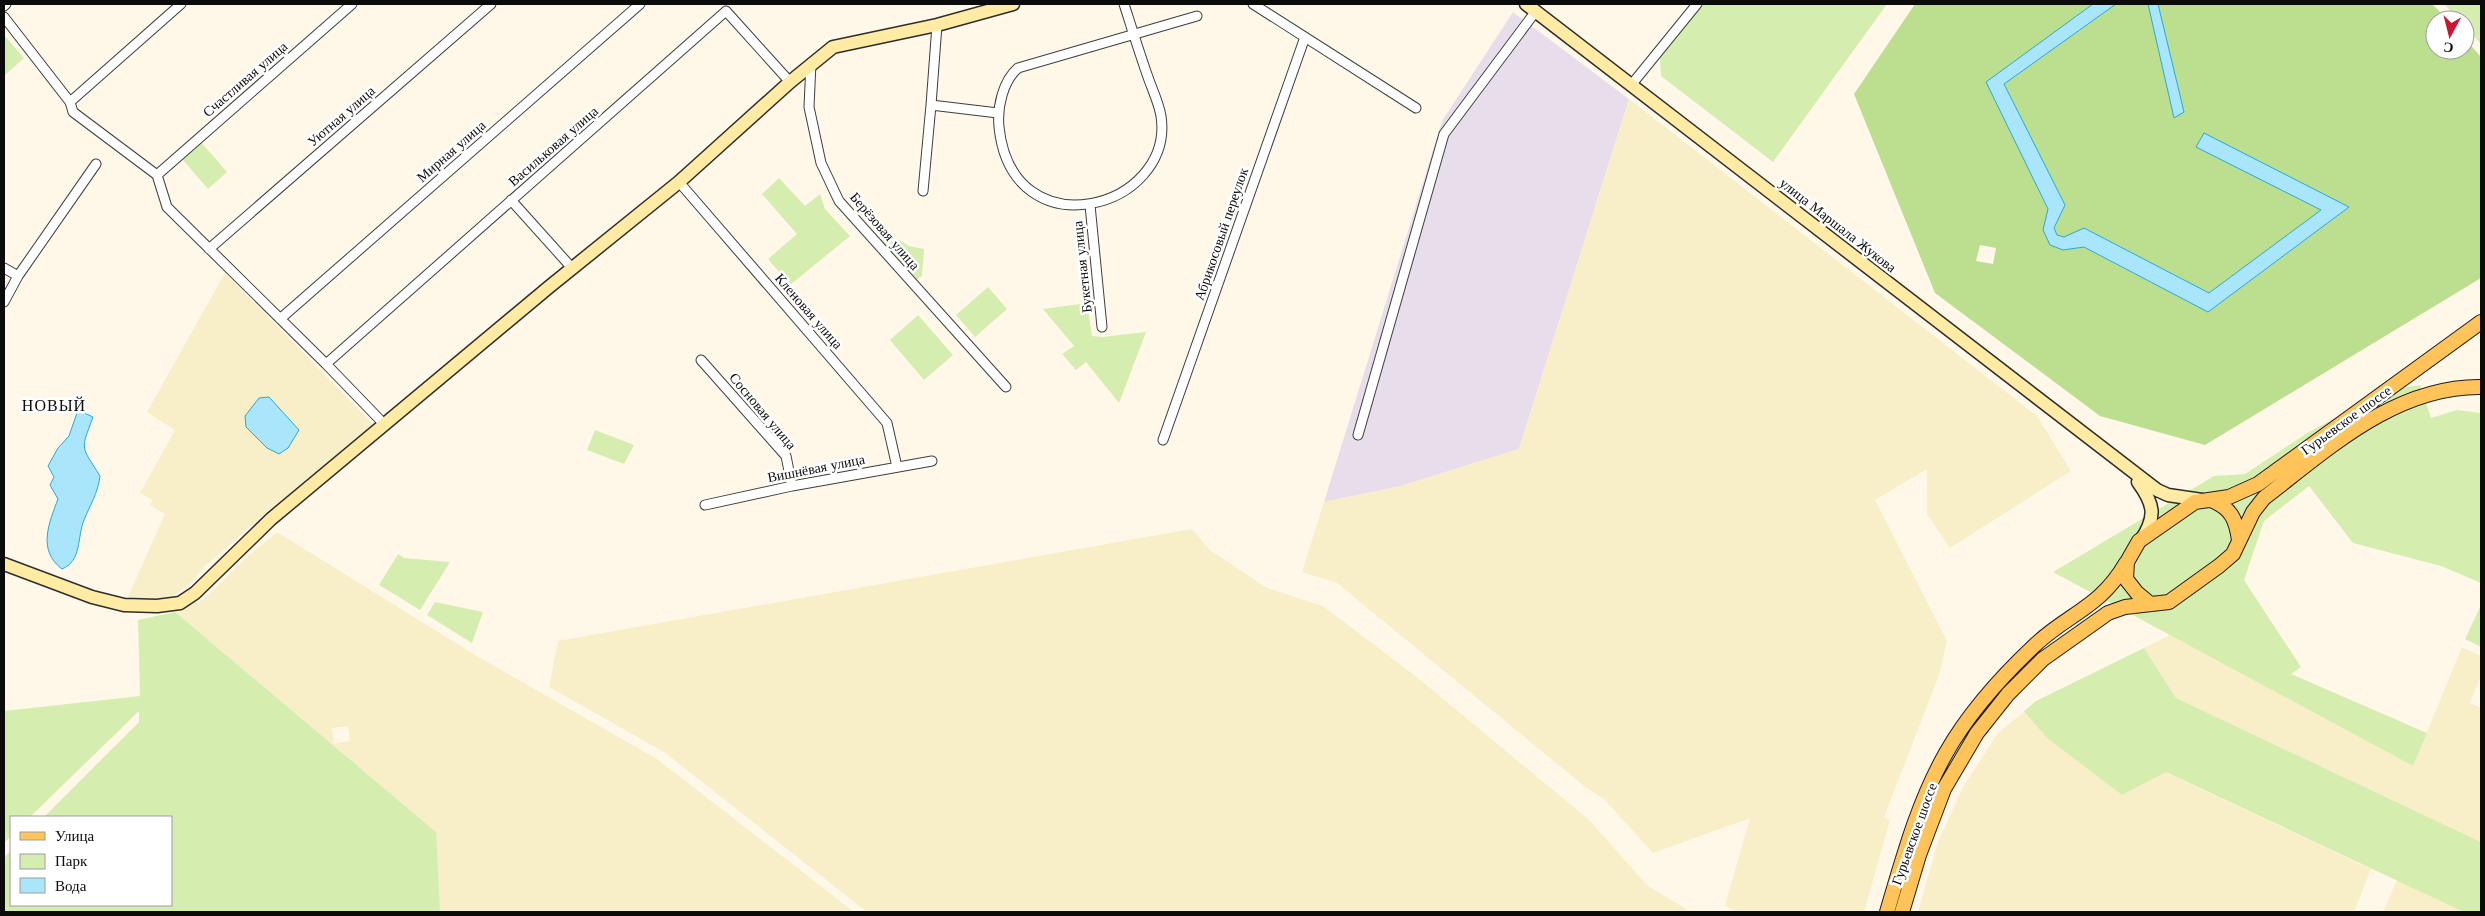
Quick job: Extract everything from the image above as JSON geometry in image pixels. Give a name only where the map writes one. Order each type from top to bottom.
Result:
[{"type":"main road","name":"Гурьевское шоссе","points":[[2206,500],[2243,492],[2258,484],[2481,322]]},
{"type":"main road","points":[[2239,540],[2233,516],[2227,508],[2206,500],[2182,509],[2139,541],[2127,562],[2126,579],[2137,593],[2149,603],[2170,602],[2233,554],[2252,512],[2264,498],[2358,426],[2390,409],[2420,397],[2448,390],[2481,387]]},
{"type":"main road","name":"Гурьевское шоссе","points":[[1887,912],[1921,806],[1942,760],[1959,732],[2001,679],[2036,644],[2097,601],[2111,586],[2127,562]]},
{"type":"main road","name":"Гурьевское шоссе","points":[[1902,912],[1919,855],[1944,790],[1957,764],[1992,713],[2043,659],[2067,641],[2117,609],[2149,603]]},
{"type":"street","points":[[70,102],[181,4]]},
{"type":"street","name":"Счастливая улица","points":[[156,175],[352,4]]},
{"type":"street","name":"Уютная улица","points":[[209,249],[491,4]]},
{"type":"street","name":"Мирная улица","points":[[280,318],[640,4]]},
{"type":"street","points":[[4,564],[92,597],[124,605],[157,606],[180,603],[195,593],[271,519],[384,424],[445,376],[572,268],[679,182],[790,82],[832,47],[937,25],[1014,4]]},
{"type":"street","points":[[1124,4],[1133,36],[1161,116],[1159,152],[1141,180],[1116,195],[1090,205],[1054,204],[1028,190],[1012,172],[1001,143],[998,112],[1010,75],[1018,68],[1133,36],[1197,16]]},
{"type":"street","points":[[1253,4],[1416,108]]},
{"type":"street","points":[[1632,84],[1697,4]]},
{"type":"street","points":[[1358,435],[1444,134],[1531,7]]},
{"type":"street","name":"улица Маршала Жукова","points":[[1531,7],[2156,490],[2168,495],[2206,500]]},
{"type":"street","name":"Васильковая улица","points":[[326,364],[726,11],[790,82]]},
{"type":"street","points":[[4,17],[70,102],[73,112],[156,175],[167,207],[384,424]]},
{"type":"street","points":[[923,191],[937,25]]},
{"type":"street","name":"Абрикосовый переулок","points":[[1163,440],[1305,37]]},
{"type":"street","name":"Берёзовая улица","points":[[812,63],[809,107],[821,163],[839,201],[1006,386]]},
{"type":"street","points":[[931,105],[998,112]]},
{"type":"street","points":[[4,302],[18,276],[96,164]]},
{"type":"street","name":"Кленовая улица","points":[[679,182],[888,423],[897,468]]},
{"type":"street","points":[[512,200],[572,268]]},
{"type":"street","name":"Букетная улица","points":[[1090,205],[1102,327]]},
{"type":"street","points":[[4,268],[18,276]]},
{"type":"street","name":"Сосновая улица","points":[[701,360],[786,456],[792,486]]},
{"type":"street","name":"Вишнёвая улица","points":[[705,504],[932,461]]},
{"type":"street","name":"улица Маршала Жукова","points":[[2131,471],[2147,494],[2152,510],[2148,529],[2139,541]]},
{"type":"shaded area","points":[[1513,12],[1629,99],[1519,449],[1401,486],[1324,502],[1442,121]]},
{"type":"shaded area","points":[[1629,99],[2037,416],[2071,471],[1950,548],[1927,514],[1927,469],[1875,500],[1947,641],[1939,675],[1884,817],[1890,820],[1864,912],[1738,912],[1725,906],[1750,818],[1653,853],[1604,799],[1584,786],[1337,583],[1302,572],[1324,502],[1401,486],[1519,449]]},
{"type":"shaded area","points":[[225,273],[373,424],[268,511],[205,566],[192,582],[175,595],[145,601],[127,599],[165,514],[150,505],[153,500],[140,493],[175,430],[147,412]]},
{"type":"shaded area","points":[[1192,529],[1210,550],[1267,588],[1323,606],[1418,678],[1589,820],[1648,886],[1691,912],[867,912],[664,752],[549,687],[558,641]]},
{"type":"shaded area","points":[[277,532],[480,658],[657,759],[854,912],[440,912],[435,831],[175,612],[204,599],[246,558]],"holes":[[[348,726],[350,741],[334,744],[332,728]]]},
{"type":"shaded area","points":[[2170,635],[2413,766],[2462,647],[2481,656],[2481,675],[2470,703],[2481,708],[2481,842],[2176,698],[2144,648]]},
{"type":"shaded area","points":[[2025,711],[2047,738],[2122,795],[2165,772],[2371,869],[2354,912],[1918,912],[1938,842],[1963,787],[1998,733]]},
{"type":"shaded area","points":[[2397,880],[2464,912],[2383,912]]},
{"type":"green space","points":[[1703,4],[1887,4],[1773,162],[1661,76],[1660,57]]},
{"type":"green space","points":[[1915,4],[2093,4],[1987,82],[2048,210],[2043,230],[2063,250],[2084,247],[2208,312],[2349,207],[2197,147],[2321,210],[2209,293],[2084,228],[2064,238],[2057,235],[2054,228],[2065,205],[2004,84],[2116,4],[2148,4],[2174,118],[2184,112],[2158,4],[2432,4],[2438,10],[2425,10],[2425,60],[2475,60],[2475,50],[2481,57],[2481,278],[2205,445],[2100,416],[1935,293],[1854,94]],"holes":[[[1980,245],[1996,248],[1993,264],[1976,261]]]},
{"type":"green space","points":[[2444,4],[2481,4],[2481,44],[2475,37],[2475,10],[2450,10]]},
{"type":"green space","points":[[4,35],[24,58],[4,76]]},
{"type":"green space","points":[[201,142],[227,172],[208,189],[182,159]]},
{"type":"green space","points":[[779,178],[805,206],[820,194],[825,209],[850,236],[790,285],[768,259],[797,234],[762,194]]},
{"type":"green space","points":[[886,232],[909,246],[924,249],[922,276],[916,280],[881,240]]},
{"type":"green space","points":[[988,287],[1007,309],[975,337],[956,315]]},
{"type":"green space","points":[[1087,303],[1092,336],[1102,337],[1146,332],[1119,403],[1086,362],[1076,370],[1062,354],[1074,346],[1043,309]]},
{"type":"green space","points":[[918,315],[953,355],[924,380],[890,340]]},
{"type":"green space","points":[[2420,385],[2431,418],[2457,410],[2481,413],[2481,583],[2441,566],[2353,543],[2309,486],[2264,521],[2244,580],[2301,667],[2291,674],[2427,733],[2413,766],[2053,572],[2214,476],[2245,474],[2309,432],[2388,390]]},
{"type":"green space","points":[[595,430],[634,445],[624,464],[587,450]]},
{"type":"green space","points":[[398,554],[404,558],[450,562],[420,610],[379,585]]},
{"type":"green space","points":[[435,602],[483,612],[472,643],[427,615]]},
{"type":"green space","points":[[2481,605],[2481,647],[2465,639]]},
{"type":"green space","points":[[175,612],[436,832],[440,912],[4,912],[4,858],[10,851],[10,906],[172,906],[172,816],[45,816],[139,722],[139,711],[31,816],[10,816],[10,837],[4,843],[4,711],[140,696],[138,620]]},
{"type":"green space","points":[[2144,648],[2176,698],[2481,842],[2481,912],[2464,912],[2166,772],[2122,795],[2047,738],[2024,711],[2036,701]]},
{"type":"water","points":[[2093,4],[2116,4],[2004,84],[2065,205],[2054,228],[2057,235],[2064,237],[2084,228],[2209,293],[2321,210],[2196,147],[2204,133],[2349,207],[2208,312],[2084,247],[2063,250],[2050,245],[2043,230],[2048,209],[1986,82]]},
{"type":"water","points":[[2148,4],[2158,4],[2184,112],[2174,118]]},
{"type":"water","points":[[269,397],[299,430],[288,448],[279,454],[267,448],[246,427],[245,416],[259,398]]},
{"type":"water","points":[[78,410],[93,417],[84,448],[100,476],[96,493],[84,520],[76,554],[73,560],[62,569],[54,562],[47,545],[51,517],[58,499],[50,485],[54,477],[48,466],[58,448],[69,436]]},
{"type":"district","name":"НОВЫЙ","points":[[54,405]]}]
